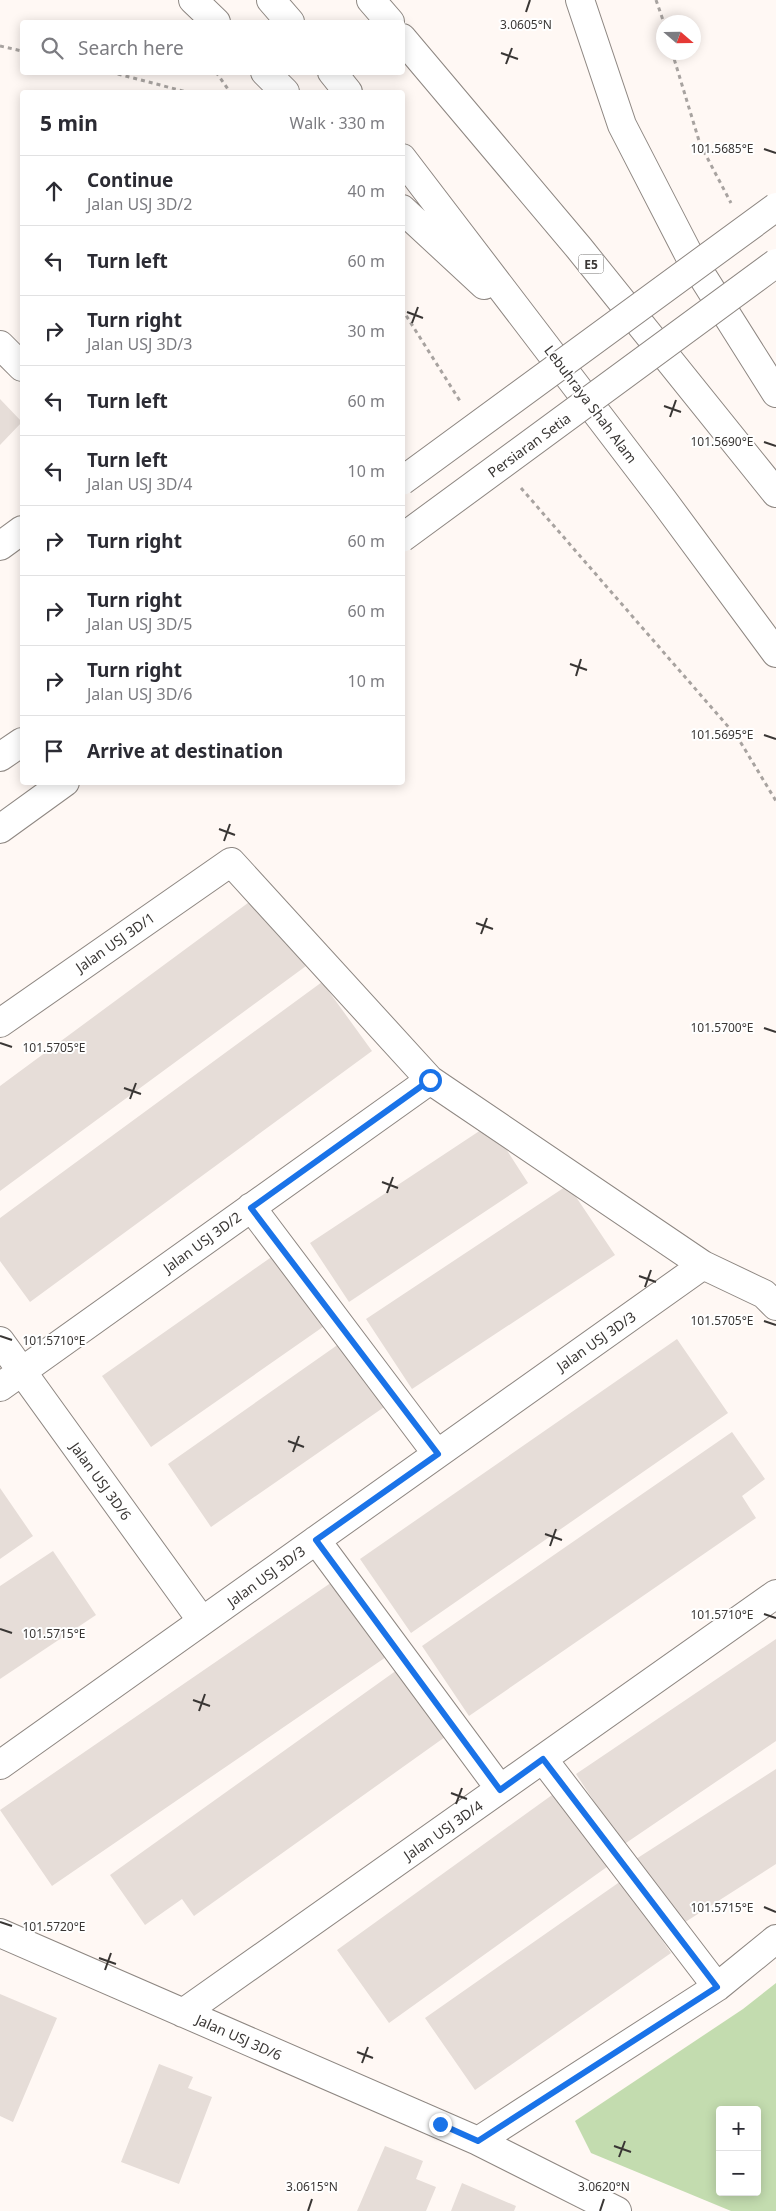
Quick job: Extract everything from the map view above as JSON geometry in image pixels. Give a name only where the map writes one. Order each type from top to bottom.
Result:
[{"type":"main road","points":[[193,0],[214,20]]},
{"type":"main road","points":[[271,0],[288,20]]},
{"type":"main road","points":[[371,0],[388,20]]},
{"type":"main road","points":[[580,0],[622,125],[689,255],[776,393]]},
{"type":"main road","name":"E5","points":[[405,42],[579,248],[776,492]]},
{"type":"main road","points":[[269,75],[283,90]]},
{"type":"main road","points":[[334,75],[346,90]]},
{"type":"main road","name":"Lebuhraya Shah Alam","points":[[405,162],[543,342],[776,653]]},
{"type":"main road","points":[[405,478],[776,207]]},
{"type":"main road","points":[[405,212],[543,342]]},
{"type":"main road","name":"Persiaran Setia","points":[[405,536],[776,263]]},
{"type":"main road","points":[[0,344],[20,365]]},
{"type":"main road","points":[[0,546],[20,531]]},
{"type":"main road","points":[[0,757],[20,743]]},
{"type":"main road","points":[[0,829],[61,785]]},
{"type":"main road","name":"Jalan USJ 3D/1","points":[[0,1023],[231,862],[430,1080]]},
{"type":"main road","points":[[430,1080],[703,1265],[764,1294],[776,1306]]},
{"type":"main road","name":"Jalan USJ 3D/2","points":[[0,1387],[430,1080]]},
{"type":"main road","points":[[251,1208],[438,1454]]},
{"type":"main road","name":"Jalan USJ 3D/3","points":[[0,1765],[703,1265]]},
{"type":"main road","name":"Jalan USJ 3D/6","points":[[0,1341],[202,1621]]},
{"type":"main road","points":[[316,1540],[500,1790]]},
{"type":"main road","name":"Jalan USJ 3D/4","points":[[183,2013],[776,1594]]},
{"type":"main road","points":[[543,1759],[717,1987]]},
{"type":"main road","name":"Jalan USJ 3D/6","points":[[0,1933],[478,2141],[617,2211]]},
{"type":"main road","points":[[478,2141],[717,1987],[776,1939]]},
{"type":"path","points":[[656,0],[661,15]]},
{"type":"path","points":[[0,46],[20,51]]},
{"type":"path","points":[[674,60],[700,144],[731,204]]},
{"type":"path","points":[[122,75],[179,90]]},
{"type":"path","points":[[218,75],[229,90]]},
{"type":"path","points":[[405,314],[466,408]]},
{"type":"path","points":[[517,481],[738,738],[776,800]]},
{"type":"green space","points":[[776,1983],[776,2211],[731,2211],[591,2153],[575,2121],[743,2009]]},
{"type":"building","points":[[0,399],[20,420],[20,424],[0,445]]},
{"type":"building","points":[[256,897],[306,966],[0,1191],[0,1086]]},
{"type":"building","points":[[322,982],[372,1051],[30,1302],[0,1261],[0,1218]]},
{"type":"building","points":[[490,1124],[528,1183],[349,1302],[310,1243]]},
{"type":"building","points":[[568,1185],[615,1255],[412,1389],[366,1319]]},
{"type":"building","points":[[280,1251],[330,1322],[151,1447],[102,1376]]},
{"type":"building","points":[[346,1339],[390,1403],[211,1527],[168,1464]]},
{"type":"building","points":[[677,1339],[728,1413],[411,1633],[360,1559]]},
{"type":"building","points":[[732,1432],[765,1479],[742,1496],[756,1518],[469,1716],[422,1646]]},
{"type":"building","points":[[0,1488],[33,1536],[0,1559]]},
{"type":"building","points":[[53,1551],[96,1615],[0,1679],[0,1586]]},
{"type":"building","points":[[335,1580],[386,1657],[52,1886],[0,1810]]},
{"type":"building","points":[[776,1639],[776,1741],[623,1845],[576,1774]]},
{"type":"building","points":[[397,1670],[445,1737],[194,1916],[182,1899],[145,1925],[110,1875]]},
{"type":"building","points":[[776,1769],[776,1864],[679,1926],[636,1859]]},
{"type":"building","points":[[559,1790],[611,1864],[389,2023],[337,1950]]},
{"type":"building","points":[[621,1881],[671,1953],[475,2090],[425,2018]]},
{"type":"building","points":[[0,1994],[57,2018],[13,2122],[0,2116]]},
{"type":"building","points":[[159,2064],[193,2077],[188,2088],[212,2097],[179,2184],[121,2162]]},
{"type":"building","points":[[385,2146],[423,2161],[416,2179],[436,2187],[426,2211],[357,2211]]},
{"type":"building","points":[[462,2183],[516,2206],[514,2211],[451,2211]]},
{"type":"route","points":[[430,1080],[251,1208],[438,1454],[316,1540],[500,1790],[543,1759],[717,1987],[478,2141],[440,2124]]}]
